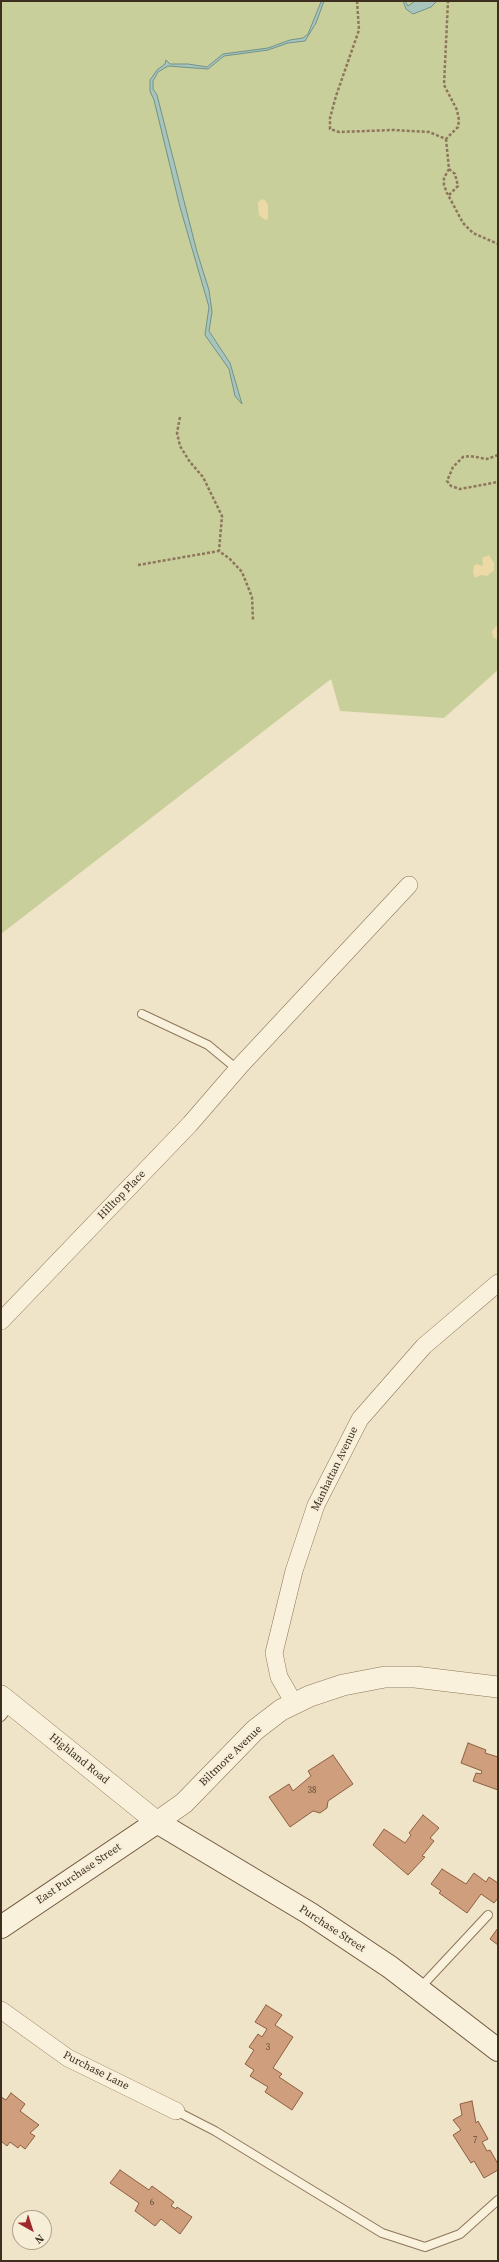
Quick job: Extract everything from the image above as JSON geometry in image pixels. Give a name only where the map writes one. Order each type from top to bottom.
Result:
[{"type":"main road","name":"East Purchase Street","points":[[1,1927],[157,1822]]},
{"type":"main road","name":"Purchase Street","points":[[157,1822],[309,1913],[390,1967],[498,2050]]},
{"type":"street","name":"Hilltop Place","points":[[1,1321],[190,1124],[239,1067],[409,885]]},
{"type":"street","name":"Manhattan Avenue","points":[[294,1703],[279,1678],[274,1653],[294,1571],[316,1505],[360,1419],[424,1346],[498,1283]]},
{"type":"street","name":"Biltmore Avenue","points":[[157,1822],[184,1803],[255,1730],[281,1710],[294,1703],[343,1685],[385,1677],[415,1678],[498,1687]]},
{"type":"street","name":"Highland Road","points":[[4,1706],[157,1822]]},
{"type":"street","name":"Purchase Lane","points":[[1,2010],[68,2058],[176,2111]]},
{"type":"lane","points":[[142,1014],[208,1045],[239,1067]]},
{"type":"lane","points":[[419,1989],[488,1915]]},
{"type":"lane","points":[[176,2111],[215,2131],[382,2233],[424,2247],[460,2234],[498,2200]]},
{"type":"path","points":[[357,1],[359,30],[336,96],[330,118],[330,129],[339,132],[393,130],[429,132],[446,139]]},
{"type":"path","points":[[448,1],[444,85],[457,110],[459,120],[458,126],[446,139],[449,169],[444,178],[444,185],[463,223],[473,233],[498,244]]},
{"type":"path","points":[[448,195],[458,186],[455,174],[449,169]]},
{"type":"path","points":[[180,417],[177,433],[180,446],[190,462],[203,477],[222,516],[219,551]]},
{"type":"path","points":[[498,455],[487,459],[470,456],[463,457],[453,467],[447,481],[451,486],[460,489],[498,482]]},
{"type":"path","points":[[138,565],[219,551],[230,559],[242,572],[252,597],[253,620]]},
{"type":"green space","points":[[1,1],[498,1],[498,670],[444,718],[340,711],[331,679],[1,934]]},
{"type":"sand","points":[[262,199],[266,201],[268,206],[268,219],[265,220],[259,215],[258,202]]},
{"type":"sand","points":[[489,555],[494,563],[494,570],[487,576],[481,575],[475,578],[473,572],[474,566],[476,564],[483,566],[482,558]]},
{"type":"sand","points":[[498,624],[498,640],[493,637],[492,631]]},
{"type":"water","points":[[324,1],[316,23],[305,41],[288,43],[268,50],[224,56],[208,69],[168,66],[158,72],[153,81],[153,89],[157,95],[197,252],[209,290],[212,312],[209,331],[230,363],[242,404],[235,396],[229,369],[205,335],[209,307],[180,207],[154,100],[150,91],[150,80],[157,70],[165,64],[166,60],[170,64],[188,64],[207,67],[223,54],[268,48],[290,40],[303,38],[308,34],[321,2]]},
{"type":"water","points":[[403,1],[405,1],[408,6],[415,1],[437,1],[431,7],[413,14],[406,9]]},
{"type":"building","points":[[468,1743],[486,1750],[485,1753],[498,1757],[498,1790],[473,1781],[476,1773],[481,1774],[482,1771],[461,1763]]},
{"type":"building","points":[[333,1755],[353,1784],[328,1801],[327,1808],[320,1813],[313,1811],[290,1827],[269,1797],[289,1784],[293,1791],[311,1776],[308,1771]]},
{"type":"building","points":[[423,1815],[439,1828],[430,1838],[434,1841],[422,1856],[425,1857],[408,1875],[373,1845],[384,1829],[405,1843],[411,1835],[409,1833]]},
{"type":"building","points":[[442,1869],[466,1884],[474,1873],[486,1882],[489,1877],[498,1883],[498,1898],[494,1903],[481,1894],[467,1913],[439,1893],[441,1891],[431,1884]]},
{"type":"building","points":[[498,1928],[498,1945],[490,1939]]},
{"type":"building","points":[[266,2005],[282,2015],[275,2025],[293,2037],[273,2068],[282,2074],[279,2077],[303,2093],[292,2110],[265,2092],[268,2087],[250,2076],[254,2070],[245,2064],[254,2050],[249,2047],[258,2034],[262,2037],[267,2029],[255,2022]]},
{"type":"building","points":[[11,2093],[25,2104],[20,2111],[39,2125],[30,2133],[35,2136],[25,2149],[20,2145],[18,2148],[10,2142],[7,2146],[1,2141],[1,2097],[6,2100]]},
{"type":"building","points":[[472,2101],[476,2123],[478,2121],[488,2139],[482,2142],[487,2151],[490,2150],[498,2164],[498,2170],[484,2178],[474,2161],[471,2163],[453,2135],[461,2130],[453,2120],[462,2115],[460,2104]]},
{"type":"building","points":[[120,2170],[149,2190],[152,2186],[174,2202],[171,2206],[176,2209],[177,2207],[192,2217],[180,2234],[161,2219],[155,2226],[135,2211],[139,2203],[110,2183]]}]
